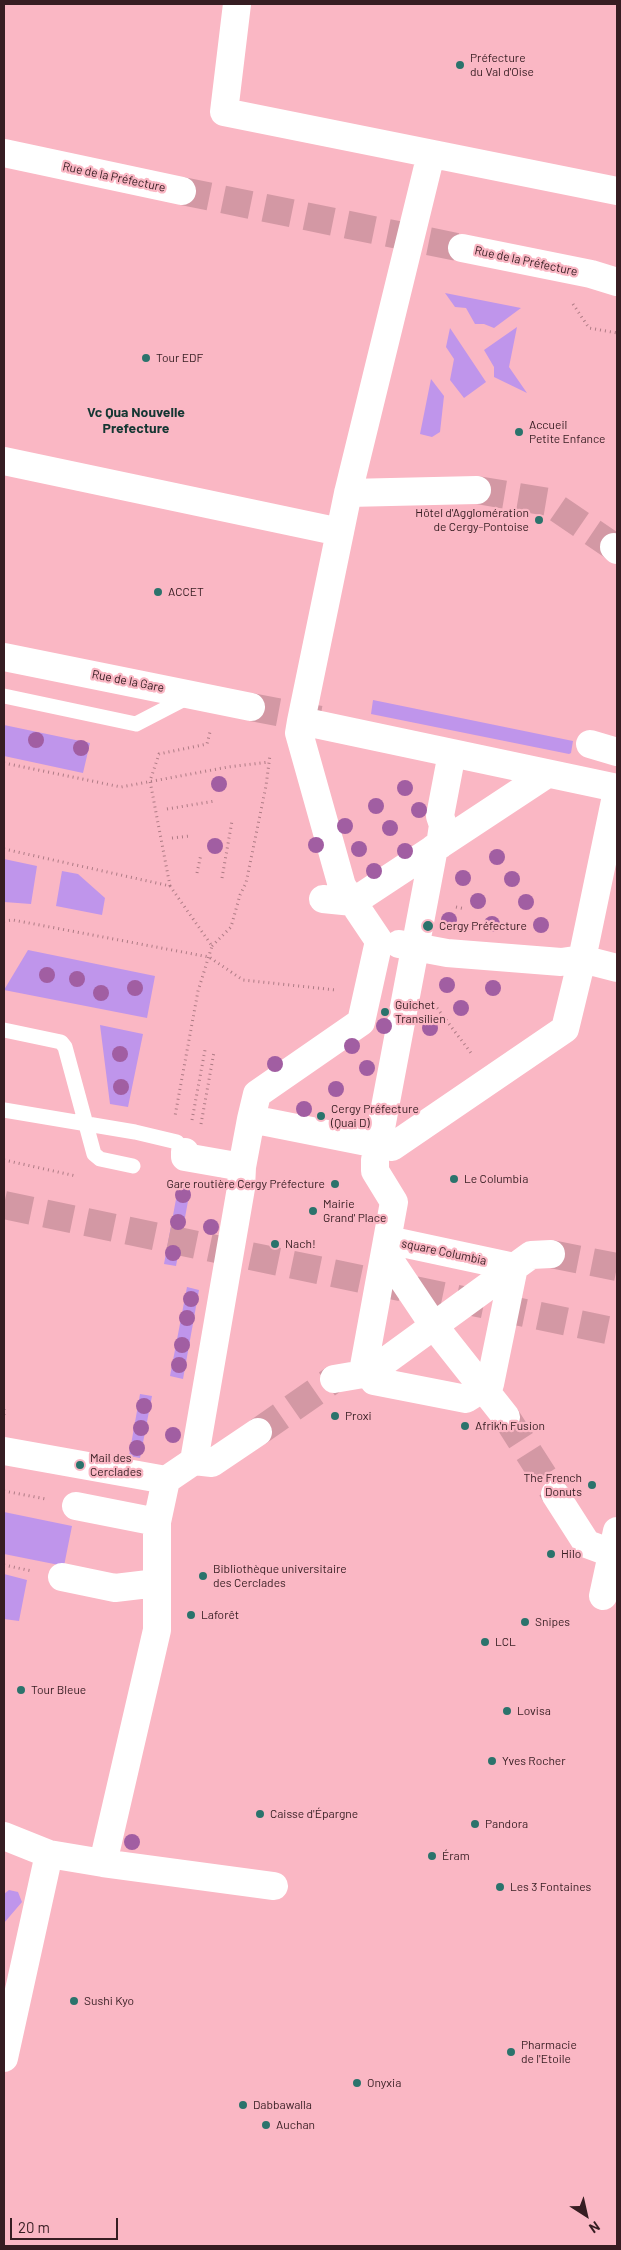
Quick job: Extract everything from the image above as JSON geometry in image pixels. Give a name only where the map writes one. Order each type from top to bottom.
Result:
[{"type":"street","points":[[237,4],[224,112],[617,191]]},
{"type":"street","name":"Rue de la Préfecture","points":[[4,153],[182,191]]},
{"type":"street","points":[[194,1461],[242,1188],[242,1167],[257,1094],[361,1022],[379,941],[342,886],[299,733],[348,493],[431,154]]},
{"type":"street","name":"Rue de la Préfecture","points":[[4,158],[45,163]]},
{"type":"street","name":"Rue de la Préfecture","points":[[462,248],[591,274]]},
{"type":"street","points":[[591,274],[617,274]]},
{"type":"street","points":[[591,274],[617,282]]},
{"type":"street","points":[[4,462],[340,532]]},
{"type":"street","points":[[348,493],[477,490]]},
{"type":"street","name":"Rue de la Gare","points":[[4,657],[251,707]]},
{"type":"street","points":[[251,1119],[392,1147],[565,1029],[582,959],[617,790],[301,721]]},
{"type":"street","points":[[590,744],[617,752]]},
{"type":"street","points":[[387,1247],[394,1202],[374,1166],[416,947],[443,825],[440,816],[452,753]]},
{"type":"street","points":[[323,899],[353,902],[547,774]]},
{"type":"street","points":[[379,941],[447,953],[551,961],[582,959],[617,968]]},
{"type":"street","points":[[184,1149],[242,1167]]},
{"type":"street","name":"square Columbia","points":[[387,1247],[514,1267]]},
{"type":"street","name":"square Columbia","points":[[387,1247],[434,1326],[506,1417]]},
{"type":"street","name":"square Columbia","points":[[369,1373],[364,1366],[387,1247]]},
{"type":"street","name":"square Columbia","points":[[334,1379],[369,1373],[531,1255],[551,1254]]},
{"type":"street","points":[[369,1373],[374,1381],[466,1399],[490,1384],[514,1267]]},
{"type":"street","points":[[4,1451],[166,1480],[194,1461],[212,1463],[258,1432]]},
{"type":"street","points":[[103,1863],[157,1630],[158,1522],[166,1480]]},
{"type":"street","points":[[554,1494],[587,1544],[615,1542],[603,1596]]},
{"type":"street","points":[[76,1506],[158,1522]]},
{"type":"street","points":[[62,1577],[115,1588],[157,1583]]},
{"type":"street","points":[[4,1836],[50,1854],[274,1886]]},
{"type":"street","points":[[4,2058],[50,1854]]},
{"type":"lane","points":[[4,696],[136,724],[193,694]]},
{"type":"lane","points":[[4,1030],[59,1041],[63,1044],[96,1157],[133,1166]]},
{"type":"lane","points":[[4,1110],[43,1118],[85,1123],[184,1149]]},
{"type":"path","points":[[572,304],[589,328],[617,333]]},
{"type":"path","points":[[212,946],[170,886],[150,781],[159,754],[207,744],[219,700]]},
{"type":"path","points":[[4,762],[120,787],[269,762],[268,779],[246,883],[240,895],[232,927],[212,946],[198,991],[184,1149]]},
{"type":"path","points":[[167,809],[215,801]]},
{"type":"path","points":[[222,878],[232,821]]},
{"type":"path","points":[[172,838],[190,836]]},
{"type":"path","points":[[4,849],[170,886]]},
{"type":"path","points":[[197,873],[201,854]]},
{"type":"path","points":[[4,921],[13,920],[209,957],[243,980]]},
{"type":"path","points":[[184,1149],[206,1050]]},
{"type":"path","points":[[184,1149],[214,1052]]},
{"type":"path","points":[[4,1160],[78,1176]]},
{"type":"path","points":[[4,1409],[4,1416]]},
{"type":"path","points":[[4,1491],[76,1506]]},
{"type":"shaded area","points":[[445,293],[521,308],[494,328],[484,324],[475,324],[466,308],[455,307]]},
{"type":"shaded area","points":[[517,327],[509,367],[527,393],[494,377],[494,367],[484,350]]},
{"type":"shaded area","points":[[450,328],[486,382],[464,398],[450,380],[454,359],[446,347]]},
{"type":"shaded area","points":[[431,379],[444,396],[440,432],[432,437],[420,434]]},
{"type":"shaded area","points":[[373,700],[573,741],[571,753],[371,714]]},
{"type":"shaded area","points":[[4,725],[90,743],[83,773],[4,756]]},
{"type":"shaded area","points":[[4,859],[37,866],[31,904],[4,902]]},
{"type":"shaded area","points":[[62,871],[78,874],[105,898],[102,915],[56,906]]},
{"type":"shaded area","points":[[28,950],[155,976],[147,1018],[4,990]]},
{"type":"shaded area","points":[[100,1025],[143,1034],[128,1107],[110,1104]]},
{"type":"shaded area","points":[[179,1183],[191,1185],[176,1266],[164,1264]]},
{"type":"shaded area","points":[[187,1287],[199,1290],[183,1379],[170,1376]]},
{"type":"shaded area","points":[[140,1394],[152,1396],[140,1458],[129,1456]]},
{"type":"shaded area","points":[[4,1512],[72,1526],[64,1566],[4,1554]]},
{"type":"shaded area","points":[[4,1574],[27,1580],[19,1621],[4,1619]]},
{"type":"shaded area","points":[[9,1890],[18,1892],[22,1902],[4,1923],[4,1894]]},
{"type":"tunnel","points":[[182,191],[462,248]]},
{"type":"tunnel","points":[[477,490],[548,502],[614,547]]},
{"type":"tunnel","points":[[251,707],[326,721]]},
{"type":"tunnel","points":[[4,1205],[617,1332]]},
{"type":"tunnel","points":[[551,1254],[617,1267]]},
{"type":"tunnel","points":[[258,1432],[334,1379]]},
{"type":"tunnel","points":[[506,1417],[555,1494]]},
{"type":"place","name":"Préfecture du Val d'Oise","points":[[460,65]]},
{"type":"place","name":"Tour EDF","points":[[146,358]]},
{"type":"place","name":"Accueil Petite Enfance","points":[[519,432]]},
{"type":"place","name":"Hôtel d'Agglomération de Cergy-Pontoise","points":[[539,520]]},
{"type":"place","name":"ACCET","points":[[158,592]]},
{"type":"place","name":"Cergy Préfecture","points":[[428,926]]},
{"type":"place","name":"Guichet Transilien","points":[[385,1012]]},
{"type":"place","name":"Cergy Préfecture (Quai D)","points":[[321,1116]]},
{"type":"place","name":"Le Columbia","points":[[454,1179]]},
{"type":"place","name":"Gare routière Cergy Préfecture","points":[[335,1184]]},
{"type":"place","name":"Mairie Grand' Place","points":[[313,1211]]},
{"type":"place","name":"Nach!","points":[[275,1244]]},
{"type":"place","name":"Proxi","points":[[335,1416]]},
{"type":"place","name":"Afrik'n Fusion","points":[[465,1426]]},
{"type":"place","name":"Mail des Cerclades","points":[[80,1465]]},
{"type":"place","name":"The French Donuts","points":[[592,1485]]},
{"type":"place","name":"Hilo","points":[[551,1554]]},
{"type":"place","name":"Bibliothèque universitaire des Cerclades","points":[[203,1576]]},
{"type":"place","name":"Laforêt","points":[[191,1615]]},
{"type":"place","name":"Snipes","points":[[525,1622]]},
{"type":"place","name":"LCL","points":[[485,1642]]},
{"type":"place","name":"Tour Bleue","points":[[21,1690]]},
{"type":"place","name":"Lovisa","points":[[507,1711]]},
{"type":"place","name":"Yves Rocher","points":[[492,1761]]},
{"type":"place","name":"Caisse d'Épargne","points":[[260,1814]]},
{"type":"place","name":"Pandora","points":[[475,1824]]},
{"type":"place","name":"Éram","points":[[432,1856]]},
{"type":"place","name":"Les 3 Fontaines","points":[[500,1887]]},
{"type":"place","name":"Sushi Kyo","points":[[74,2001]]},
{"type":"place","name":"Pharmacie de l'Etoile","points":[[511,2052]]},
{"type":"place","name":"Onyxia","points":[[357,2083]]},
{"type":"place","name":"Dabbawalla","points":[[243,2105]]},
{"type":"place","name":"Auchan","points":[[266,2125]]},
{"type":"district","name":"Vc Qua Nouvelle Prefecture","points":[[136,420]]}]
